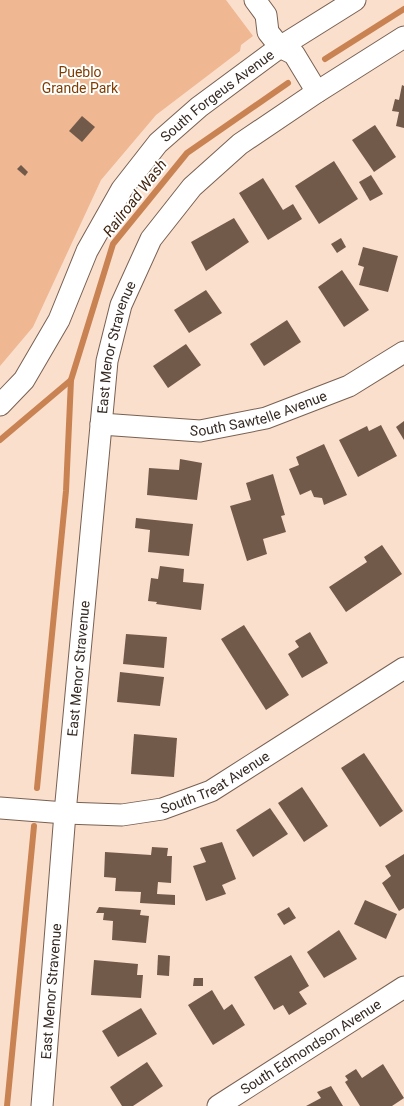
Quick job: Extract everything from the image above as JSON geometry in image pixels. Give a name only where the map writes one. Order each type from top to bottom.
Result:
[{"type":"street","points":[[255,0],[266,15],[268,32],[280,47],[294,54],[317,92],[404,38]]},
{"type":"street","name":"South Forgeus Avenue","points":[[0,406],[24,380],[59,320],[87,252],[122,189],[158,143],[199,107],[280,47],[355,0]]},
{"type":"street","name":"East Menor Stravenue","points":[[42,1106],[65,813],[106,361],[121,305],[152,239],[192,187],[240,144],[317,92]]},
{"type":"street","name":"South Sawtelle Avenue","points":[[101,424],[200,430],[266,418],[349,386],[404,352]]},
{"type":"street","name":"South Treat Avenue","points":[[0,808],[65,813],[122,815],[162,810],[211,791],[404,668]]},
{"type":"street","name":"South Edmondson Avenue","points":[[218,1106],[404,987]]},
{"type":"green space","name":"Pueblo Grande Park","points":[[0,0],[226,0],[253,36],[241,45],[240,51],[156,115],[101,180],[33,327],[0,366]]},
{"type":"building","points":[[402,85],[404,86],[404,128],[396,126],[399,112],[392,111],[395,99],[399,100]]},
{"type":"building","points":[[82,116],[95,127],[82,142],[69,131]]},
{"type":"building","points":[[375,125],[396,157],[374,172],[352,140]]},
{"type":"building","points":[[334,161],[358,199],[319,224],[295,186]]},
{"type":"building","points":[[21,165],[28,172],[25,176],[17,169]]},
{"type":"building","points":[[371,175],[383,194],[370,201],[359,182]]},
{"type":"building","points":[[263,178],[283,210],[293,204],[302,219],[268,240],[239,193]]},
{"type":"building","points":[[234,218],[249,242],[206,271],[191,242]]},
{"type":"building","points":[[341,238],[346,247],[337,253],[331,244]]},
{"type":"building","points":[[363,247],[398,256],[388,292],[359,285],[364,267],[358,265]]},
{"type":"building","points":[[342,270],[369,310],[344,327],[318,287]]},
{"type":"building","points":[[206,290],[222,313],[189,333],[174,310]]},
{"type":"building","points":[[287,320],[301,342],[264,366],[250,344]]},
{"type":"building","points":[[186,344],[201,365],[168,388],[153,366]]},
{"type":"building","points":[[404,421],[404,440],[396,427]]},
{"type":"building","points":[[381,425],[397,456],[358,477],[339,440],[367,426],[369,431]]},
{"type":"building","points":[[324,444],[347,495],[324,505],[322,498],[314,497],[311,490],[300,495],[289,469],[299,465],[296,457]]},
{"type":"building","points":[[180,459],[202,463],[197,500],[147,495],[149,468],[179,470]]},
{"type":"building","points":[[273,474],[285,515],[281,516],[286,532],[263,539],[267,554],[247,561],[230,506],[251,500],[246,483]]},
{"type":"building","points":[[136,518],[193,524],[189,556],[148,552],[150,530],[135,528]]},
{"type":"building","points":[[382,545],[402,574],[346,612],[329,587],[367,562],[364,557]]},
{"type":"building","points":[[160,566],[184,569],[183,582],[204,584],[201,610],[156,604],[157,602],[148,601],[151,578],[158,579]]},
{"type":"building","points":[[244,625],[289,695],[266,710],[221,639]]},
{"type":"building","points":[[310,632],[328,663],[302,678],[288,654],[299,647],[295,641]]},
{"type":"building","points":[[126,634],[167,637],[164,668],[123,664]]},
{"type":"building","points":[[120,672],[164,677],[160,706],[117,702]]},
{"type":"building","points":[[134,734],[177,738],[174,777],[131,774]]},
{"type":"building","points":[[364,753],[403,811],[380,827],[341,768]]},
{"type":"building","points":[[302,787],[328,826],[304,842],[278,803]]},
{"type":"building","points":[[270,808],[288,834],[253,857],[236,830]]},
{"type":"building","points":[[222,842],[236,879],[222,885],[226,894],[206,901],[193,866],[206,862],[200,848]]},
{"type":"building","points":[[152,847],[168,848],[167,856],[172,856],[171,883],[158,882],[157,894],[175,895],[175,905],[140,903],[141,892],[115,891],[116,878],[104,877],[105,852],[151,855]]},
{"type":"building","points":[[404,854],[404,908],[399,911],[382,883],[391,876],[385,866]]},
{"type":"building","points":[[365,900],[397,914],[386,939],[354,924]]},
{"type":"building","points":[[99,907],[141,910],[140,915],[149,916],[146,943],[112,940],[113,921],[103,920],[104,913],[96,913]]},
{"type":"building","points":[[289,907],[296,918],[284,925],[277,914]]},
{"type":"building","points":[[339,930],[357,959],[324,978],[307,952]]},
{"type":"building","points":[[158,955],[170,956],[169,976],[157,975]]},
{"type":"building","points":[[291,955],[309,986],[299,992],[307,1004],[289,1015],[283,1005],[274,1010],[254,977]]},
{"type":"building","points":[[94,960],[138,964],[137,975],[143,975],[141,998],[91,995]]},
{"type":"building","points":[[194,978],[203,978],[203,986],[193,986]]},
{"type":"building","points":[[212,990],[224,1010],[232,1004],[245,1025],[213,1045],[188,1005]]},
{"type":"building","points":[[141,1008],[157,1034],[118,1057],[102,1031]]},
{"type":"building","points":[[147,1062],[163,1086],[133,1106],[122,1106],[110,1087]]},
{"type":"building","points":[[383,1064],[404,1098],[392,1106],[360,1106],[345,1082],[348,1080],[345,1076],[356,1069],[362,1078]]},
{"type":"building","points":[[331,1086],[343,1106],[306,1106],[321,1098],[317,1092]]},
{"type":"waterway","name":"Railroad Wash","points":[[325,59],[404,9]]},
{"type":"waterway","name":"Railroad Wash","points":[[0,440],[71,380],[113,244],[187,153],[288,83]]},
{"type":"waterway","points":[[37,788],[66,491],[71,380]]},
{"type":"waterway","name":"Railroad Wash","points":[[7,1106],[34,826]]}]
